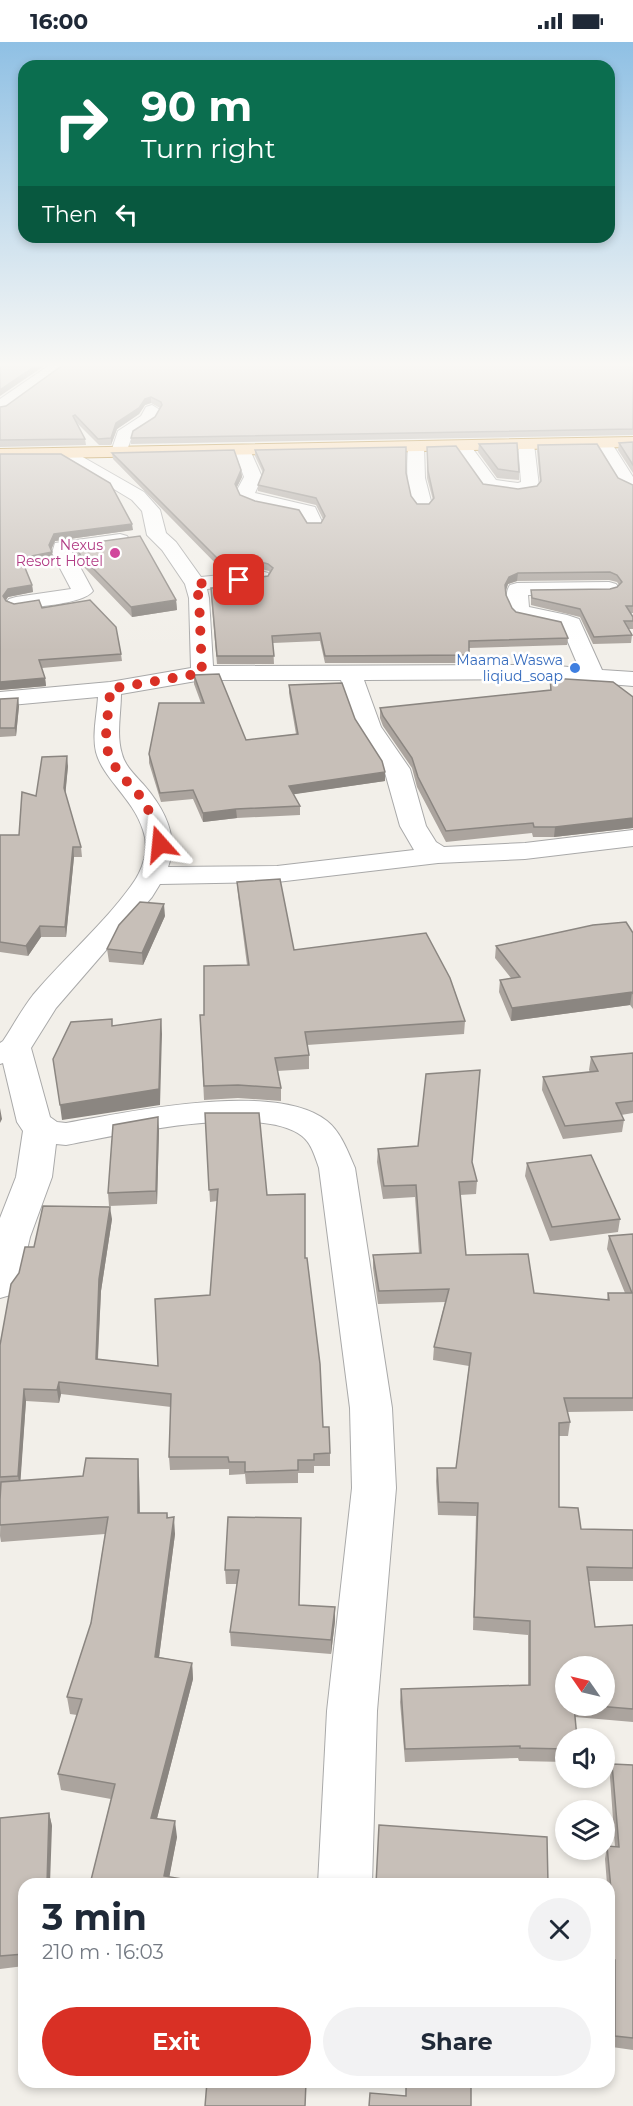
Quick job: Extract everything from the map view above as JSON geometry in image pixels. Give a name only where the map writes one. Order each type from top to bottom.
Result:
[{"type":"street","points":[[76,458],[147,504],[151,510],[157,535],[169,546],[195,584],[199,598],[202,673]]},
{"type":"street","points":[[246,458],[254,477],[246,490],[247,496],[262,502],[308,511],[314,524]]},
{"type":"street","points":[[416,458],[416,478],[423,506]]},
{"type":"street","points":[[471,458],[490,485],[518,488],[530,486],[528,458]]},
{"type":"street","points":[[612,458],[625,479],[633,485]]},
{"type":"street","points":[[16,603],[76,594],[82,591],[62,552],[62,547],[157,535]]},
{"type":"street","points":[[195,584],[261,577]]},
{"type":"street","points":[[593,674],[571,624],[560,619],[523,613],[519,608],[517,589],[609,588]]},
{"type":"street","points":[[0,699],[110,689],[202,673],[491,672],[593,674],[633,679]]},
{"type":"street","points":[[350,674],[369,727],[397,770],[413,826],[426,847],[438,855]]},
{"type":"street","points":[[110,689],[107,734],[110,755],[127,782],[142,798],[151,816],[160,844],[152,876],[142,891],[43,1003],[7,1051],[34,1122],[48,1132],[66,1134],[181,1115],[255,1111],[293,1119],[312,1127],[328,1144],[337,1168],[360,1323],[371,1408],[374,1488],[351,1711],[345,1878]]},
{"type":"street","points":[[152,876],[277,874],[438,855],[525,851],[633,838]]},
{"type":"street","points":[[0,1284],[11,1237],[33,1177],[41,1129]]},
{"type":"building","points":[[0,458],[68,458],[110,483],[132,524],[54,534],[49,545],[52,552],[21,558],[32,585],[8,589],[3,596],[6,601],[14,604],[39,600],[42,608],[90,600],[116,627],[121,654],[39,660],[45,678],[0,682]]},
{"type":"building","points":[[117,458],[237,458],[241,470],[235,484],[240,495],[255,501],[299,510],[307,523],[321,523],[325,516],[316,498],[258,485],[264,470],[259,458],[406,458],[406,473],[411,496],[417,504],[429,504],[434,498],[427,458],[465,458],[483,484],[518,489],[537,486],[541,481],[539,458],[606,458],[618,478],[633,485],[633,606],[626,606],[633,621],[624,621],[632,635],[594,637],[580,609],[532,598],[531,590],[610,589],[622,582],[617,575],[610,572],[518,573],[509,577],[505,585],[506,595],[512,608],[516,612],[561,622],[568,638],[469,641],[469,655],[325,656],[320,633],[272,636],[274,656],[217,656],[211,588],[245,587],[239,580],[268,576],[273,568],[261,562],[224,565]]},
{"type":"building","points":[[490,458],[518,458],[519,472],[498,469]]},
{"type":"building","points":[[140,536],[176,600],[131,607],[81,556],[75,545]]},
{"type":"building","points":[[219,674],[246,740],[298,734],[289,685],[342,683],[355,719],[382,761],[385,772],[289,786],[300,806],[203,813],[193,790],[160,793],[149,754],[159,703],[204,703],[194,675]]},
{"type":"building","points":[[550,678],[613,682],[633,697],[633,818],[555,827],[534,827],[533,823],[446,831],[418,777],[412,758],[380,708],[551,690]]},
{"type":"building","points":[[18,698],[15,728],[0,728],[0,699]]},
{"type":"building","points":[[67,756],[64,788],[81,847],[73,847],[65,927],[40,926],[26,946],[0,942],[0,835],[19,835],[22,792],[36,796],[42,757]]},
{"type":"building","points":[[280,879],[294,950],[426,933],[450,978],[465,1021],[305,1032],[309,1055],[275,1058],[281,1088],[238,1085],[204,1086],[200,1015],[204,1015],[204,966],[249,965],[237,882]]},
{"type":"building","points":[[140,902],[164,904],[142,953],[107,949],[119,925]]},
{"type":"building","points":[[626,922],[633,933],[633,994],[632,992],[512,1008],[500,980],[520,977],[496,946],[593,925]]},
{"type":"building","points":[[112,1019],[112,1026],[161,1019],[159,1089],[60,1105],[53,1059],[71,1022]]},
{"type":"building","points":[[633,1053],[633,1101],[616,1103],[624,1120],[565,1126],[543,1077],[598,1071],[591,1057]]},
{"type":"building","points":[[480,1070],[472,1162],[477,1181],[459,1182],[466,1255],[528,1254],[534,1293],[609,1300],[608,1293],[632,1293],[609,1236],[633,1234],[633,1398],[564,1398],[570,1422],[559,1423],[559,1507],[578,1508],[581,1529],[633,1530],[633,1568],[587,1567],[595,1627],[633,1625],[633,1709],[615,1708],[615,1656],[555,1656],[555,1716],[575,1716],[576,1728],[555,1728],[555,1749],[520,1748],[520,1746],[405,1749],[401,1689],[530,1685],[530,1621],[474,1617],[478,1503],[439,1502],[437,1468],[456,1468],[471,1353],[434,1347],[449,1289],[379,1291],[373,1255],[421,1253],[416,1185],[384,1186],[378,1149],[418,1146],[426,1074]]},
{"type":"building","points":[[205,1113],[259,1113],[267,1195],[305,1194],[305,1258],[307,1258],[320,1364],[323,1427],[329,1427],[330,1453],[314,1454],[314,1460],[298,1460],[298,1470],[245,1472],[245,1462],[229,1462],[228,1457],[169,1457],[171,1394],[59,1382],[57,1390],[24,1389],[18,1476],[0,1477],[0,1345],[11,1284],[19,1273],[25,1247],[34,1247],[43,1206],[110,1207],[99,1279],[96,1359],[158,1366],[155,1299],[210,1295],[218,1189],[209,1190]]},
{"type":"building","points":[[158,1117],[156,1191],[108,1193],[113,1125]]},
{"type":"building","points":[[591,1155],[620,1219],[552,1227],[527,1163]]},
{"type":"building","points":[[86,1458],[138,1459],[138,1513],[167,1513],[167,1518],[174,1517],[155,1657],[192,1663],[151,1818],[175,1821],[164,1876],[176,1878],[92,1878],[115,1784],[58,1774],[82,1699],[67,1697],[91,1623],[108,1517],[0,1525],[1,1482],[83,1476]]},
{"type":"building","points":[[228,1517],[301,1518],[299,1605],[335,1607],[331,1640],[230,1632],[239,1570],[225,1570]]},
{"type":"building","points":[[615,1764],[633,1765],[633,2038],[615,2036],[615,1878],[610,1878],[608,1860],[615,1860],[615,1847],[619,1847],[614,1788]]},
{"type":"building","points":[[49,1813],[47,1878],[18,1878],[18,1954],[0,1956],[0,1818]]},
{"type":"building","points":[[379,1825],[547,1837],[548,1878],[376,1878]]},
{"type":"building","points":[[206,2088],[306,2088],[305,2106],[205,2106]]},
{"type":"building","points":[[406,2088],[471,2088],[471,2106],[369,2106],[370,2093],[406,2096]]},
{"type":"place","name":"Nexus Resort Hotel","points":[[115,553]]},
{"type":"place","name":"Maama Waswa liqiud_soap","points":[[575,668]]},
{"type":"route","points":[[160,844],[151,816],[142,798],[127,782],[110,755],[107,734],[110,689],[202,673],[199,598],[195,584],[239,580]]}]
